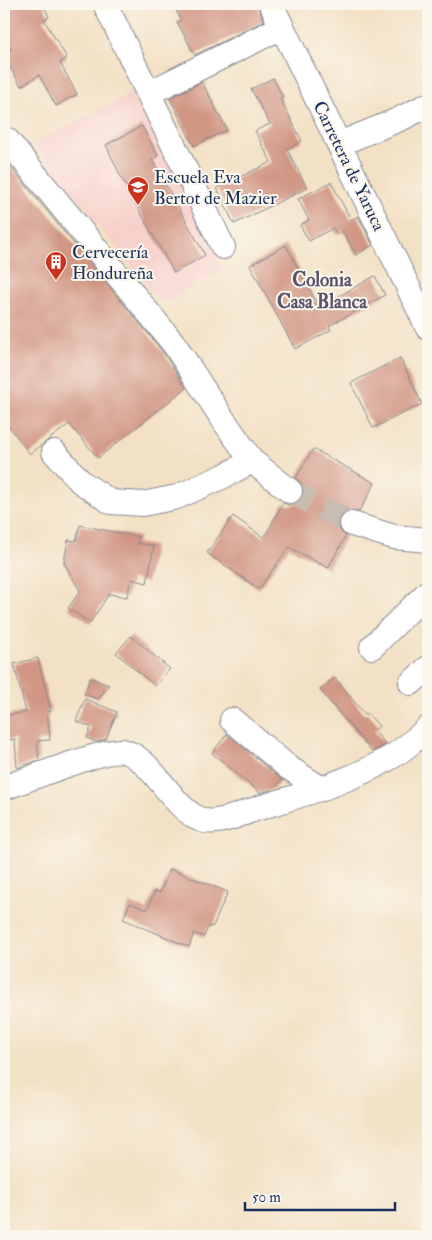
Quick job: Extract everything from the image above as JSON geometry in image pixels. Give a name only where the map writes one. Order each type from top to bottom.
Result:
[{"type":"street","points":[[105,4],[223,247]]},
{"type":"street","name":"Carretera de Yaruca","points":[[271,4],[428,328]]},
{"type":"street","points":[[149,93],[282,27]]},
{"type":"street","points":[[338,144],[400,119],[428,105]]},
{"type":"street","points":[[4,139],[7,140],[38,177],[174,344],[252,461],[290,491]]},
{"type":"street","points":[[54,452],[81,482],[111,502],[143,504],[177,497],[252,461]]},
{"type":"street","points":[[352,524],[394,537],[428,540]]},
{"type":"street","points":[[372,647],[428,592]]},
{"type":"street","points":[[232,720],[289,768],[322,789]]},
{"type":"street","points":[[4,788],[93,757],[120,750],[132,754],[141,760],[182,808],[199,819],[217,821],[322,789],[393,756],[415,741],[428,728]]},
{"type":"shaded area","name":"Escuela Eva Bertot de Mazier","points":[[136,90],[224,268],[161,304],[34,144]]},
{"type":"building","points":[[4,4],[43,4],[49,17],[44,20],[67,58],[60,63],[77,94],[56,106],[39,75],[21,86],[4,57],[4,54],[11,50],[4,35]]},
{"type":"building","points":[[173,4],[257,4],[264,21],[195,55],[177,22],[181,20]]},
{"type":"building","points":[[273,78],[283,97],[280,98],[302,141],[287,149],[307,188],[234,224],[217,188],[271,162],[255,131],[270,124],[251,89]]},
{"type":"building","points":[[202,82],[227,130],[194,146],[170,98]]},
{"type":"building","points":[[142,126],[158,156],[152,160],[205,255],[174,273],[123,181],[106,145]]},
{"type":"building","name":"Cervecería Hondureña","points":[[4,159],[163,352],[186,388],[98,458],[69,424],[30,454],[4,420]]},
{"type":"building","points":[[331,182],[351,220],[358,216],[373,245],[356,255],[343,231],[337,235],[333,228],[309,241],[300,225],[309,220],[298,199]]},
{"type":"building","points":[[286,245],[319,307],[375,276],[385,295],[329,326],[331,330],[295,349],[250,265]]},
{"type":"building","points":[[400,358],[422,404],[373,428],[351,383]]},
{"type":"building","points":[[313,449],[375,483],[359,512],[348,511],[339,519],[339,528],[346,536],[328,568],[289,547],[259,589],[207,553],[233,516],[264,538],[283,503],[295,504],[301,499],[303,486],[296,478]]},
{"type":"building","points":[[80,525],[139,537],[137,543],[154,546],[147,583],[131,579],[127,597],[109,594],[90,623],[68,608],[80,591],[64,563],[68,540],[76,541]]},
{"type":"building","points":[[131,636],[170,669],[155,686],[116,653]]},
{"type":"building","points":[[38,658],[51,712],[47,710],[50,740],[37,741],[39,760],[17,768],[15,739],[4,741],[4,716],[26,712],[14,664]]},
{"type":"building","points":[[90,678],[109,685],[98,699],[84,694]]},
{"type":"building","points":[[335,678],[365,715],[367,713],[379,726],[374,731],[386,744],[372,752],[320,690]]},
{"type":"building","points":[[85,699],[117,712],[106,739],[96,742],[87,738],[91,727],[76,721]]},
{"type":"building","points":[[227,734],[282,780],[273,789],[260,793],[212,753]]},
{"type":"building","points":[[170,869],[228,892],[213,926],[208,927],[204,937],[194,933],[189,947],[123,919],[130,903],[147,910],[155,891],[160,893]]},
{"type":"tunnel","points":[[290,491],[352,524]]},
{"type":"place","name":"Escuela Eva Bertot de Mazier","points":[[138,206]]},
{"type":"place","name":"Cervecería Hondureña","points":[[56,281]]},
{"type":"district","name":"Colonia Casa Blanca","points":[[322,291]]}]
